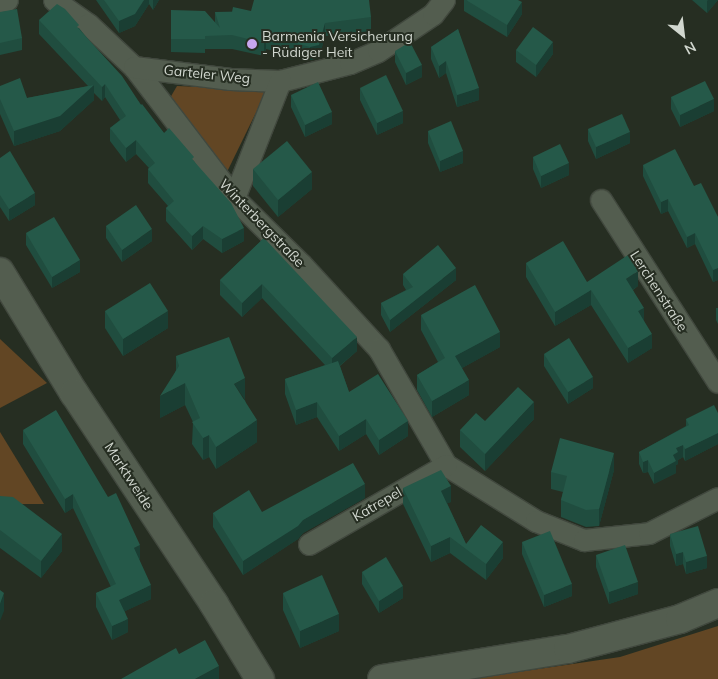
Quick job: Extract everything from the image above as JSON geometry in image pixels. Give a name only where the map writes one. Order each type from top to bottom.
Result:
[{"type":"street","points":[[0,1],[7,0]]},
{"type":"street","name":"Winterbergstraße","points":[[54,0],[88,24],[134,67],[234,198],[296,258],[379,349],[446,465]]},
{"type":"street","name":"Garteler Weg","points":[[134,67],[230,79],[280,81],[350,63],[378,51],[433,14],[444,0]]},
{"type":"street","points":[[234,198],[280,81]]},
{"type":"street","name":"Lerchenstraße","points":[[601,200],[718,382]]},
{"type":"street","name":"Marktweide","points":[[0,272],[74,392],[214,604],[260,679]]},
{"type":"street","points":[[446,465],[536,521],[584,540],[649,533],[718,498]]},
{"type":"street","name":"Katrepel","points":[[308,544],[446,465]]},
{"type":"street","points":[[382,679],[568,649],[680,619],[718,603]]},
{"type":"shaded area","points":[[177,86],[267,90],[226,174],[170,98]]},
{"type":"shaded area","points":[[0,339],[47,383],[0,408]]},
{"type":"shaded area","points":[[0,432],[44,504],[0,504]]},
{"type":"shaded area","points":[[718,626],[718,679],[471,679],[620,657]]},
{"type":"building","points":[[104,0],[144,0],[135,14],[119,21]]},
{"type":"building","points":[[254,0],[369,0],[371,17],[325,23],[319,45],[310,47],[266,35],[264,43],[232,35],[205,36],[205,39],[171,39],[171,10],[205,11],[220,28],[215,12],[232,12],[233,7],[251,11]]},
{"type":"building","points":[[466,0],[518,0],[522,2],[507,25]]},
{"type":"building","points":[[57,4],[65,9],[79,25],[77,27],[122,76],[141,105],[164,133],[169,128],[194,157],[192,159],[231,203],[244,228],[222,239],[203,226],[192,236],[166,208],[174,201],[148,169],[155,163],[136,140],[126,148],[110,128],[126,116],[105,84],[102,87],[39,20]]},
{"type":"building","points":[[17,9],[22,38],[0,43],[0,12]]},
{"type":"building","points":[[533,27],[553,42],[536,65],[516,50]]},
{"type":"building","points":[[458,29],[479,88],[457,95],[446,61],[439,66],[431,47]]},
{"type":"building","points":[[410,42],[422,65],[406,73],[395,51]]},
{"type":"building","points":[[386,75],[403,111],[377,123],[360,88]]},
{"type":"building","points":[[20,78],[27,98],[94,85],[60,116],[14,131],[0,99],[0,86]]},
{"type":"building","points":[[705,81],[714,99],[680,115],[671,97]]},
{"type":"building","points":[[318,82],[332,112],[305,125],[291,95]]},
{"type":"building","points":[[622,114],[630,132],[596,147],[588,129]]},
{"type":"building","points":[[451,121],[463,151],[440,161],[428,131]]},
{"type":"building","points":[[287,141],[312,172],[278,200],[253,169]]},
{"type":"building","points":[[560,144],[569,163],[541,176],[533,157]]},
{"type":"building","points":[[675,149],[694,186],[701,183],[718,217],[718,268],[713,270],[695,233],[687,237],[668,199],[661,202],[643,165]]},
{"type":"building","points":[[10,151],[35,193],[9,209],[0,195],[0,158]]},
{"type":"building","points":[[136,205],[152,229],[122,250],[106,226]]},
{"type":"building","points":[[54,217],[80,260],[52,277],[26,233]]},
{"type":"building","points":[[264,238],[357,337],[332,358],[262,284],[242,303],[220,280]]},
{"type":"building","points":[[563,241],[587,282],[628,255],[638,271],[626,279],[644,308],[638,311],[652,334],[628,348],[591,290],[555,312],[526,263]]},
{"type":"building","points":[[438,245],[456,268],[390,320],[381,303],[413,287],[403,274]]},
{"type":"building","points":[[150,283],[168,311],[123,339],[105,311]]},
{"type":"building","points":[[475,285],[500,332],[455,356],[469,380],[432,401],[417,375],[445,358],[421,315]]},
{"type":"building","points":[[229,337],[245,378],[234,384],[257,420],[216,447],[209,435],[203,438],[192,422],[200,418],[185,383],[160,396],[179,366],[176,356]]},
{"type":"building","points":[[569,338],[593,377],[568,392],[544,354]]},
{"type":"building","points":[[338,361],[349,392],[378,374],[408,421],[379,440],[366,419],[339,436],[317,402],[296,410],[285,379]]},
{"type":"building","points":[[518,387],[534,402],[485,454],[460,430],[476,413],[485,421]]},
{"type":"building","points":[[714,405],[718,413],[718,433],[685,449],[683,445],[676,448],[678,452],[673,455],[676,461],[654,473],[648,460],[643,462],[639,452],[689,425],[686,419]]},
{"type":"building","points":[[56,410],[108,497],[116,493],[140,545],[134,548],[151,585],[119,600],[128,619],[112,626],[96,593],[116,584],[73,494],[65,499],[23,430]]},
{"type":"building","points":[[560,438],[614,453],[599,509],[586,510],[561,500],[567,476],[551,472]]},
{"type":"building","points":[[353,463],[365,484],[303,520],[298,526],[243,561],[213,513],[249,490],[262,512]]},
{"type":"building","points":[[441,470],[451,486],[441,491],[466,544],[481,525],[503,542],[486,564],[450,537],[431,546],[403,488]]},
{"type":"building","points":[[0,496],[13,497],[62,534],[41,561],[0,530]]},
{"type":"building","points":[[698,526],[707,556],[686,562],[683,552],[676,554],[670,534]]},
{"type":"building","points":[[550,531],[572,584],[544,595],[522,542]]},
{"type":"building","points":[[625,545],[638,582],[609,592],[596,555]]},
{"type":"building","points":[[386,557],[403,586],[379,601],[362,572]]},
{"type":"building","points":[[322,575],[339,614],[300,631],[283,593]]},
{"type":"building","points":[[0,590],[4,593],[0,604]]},
{"type":"building","points":[[205,640],[219,666],[195,679],[121,679],[176,648],[179,654]]},
{"type":"place","name":"Barmenia Versicherung - Rüdiger Heit","points":[[252,44]]}]
